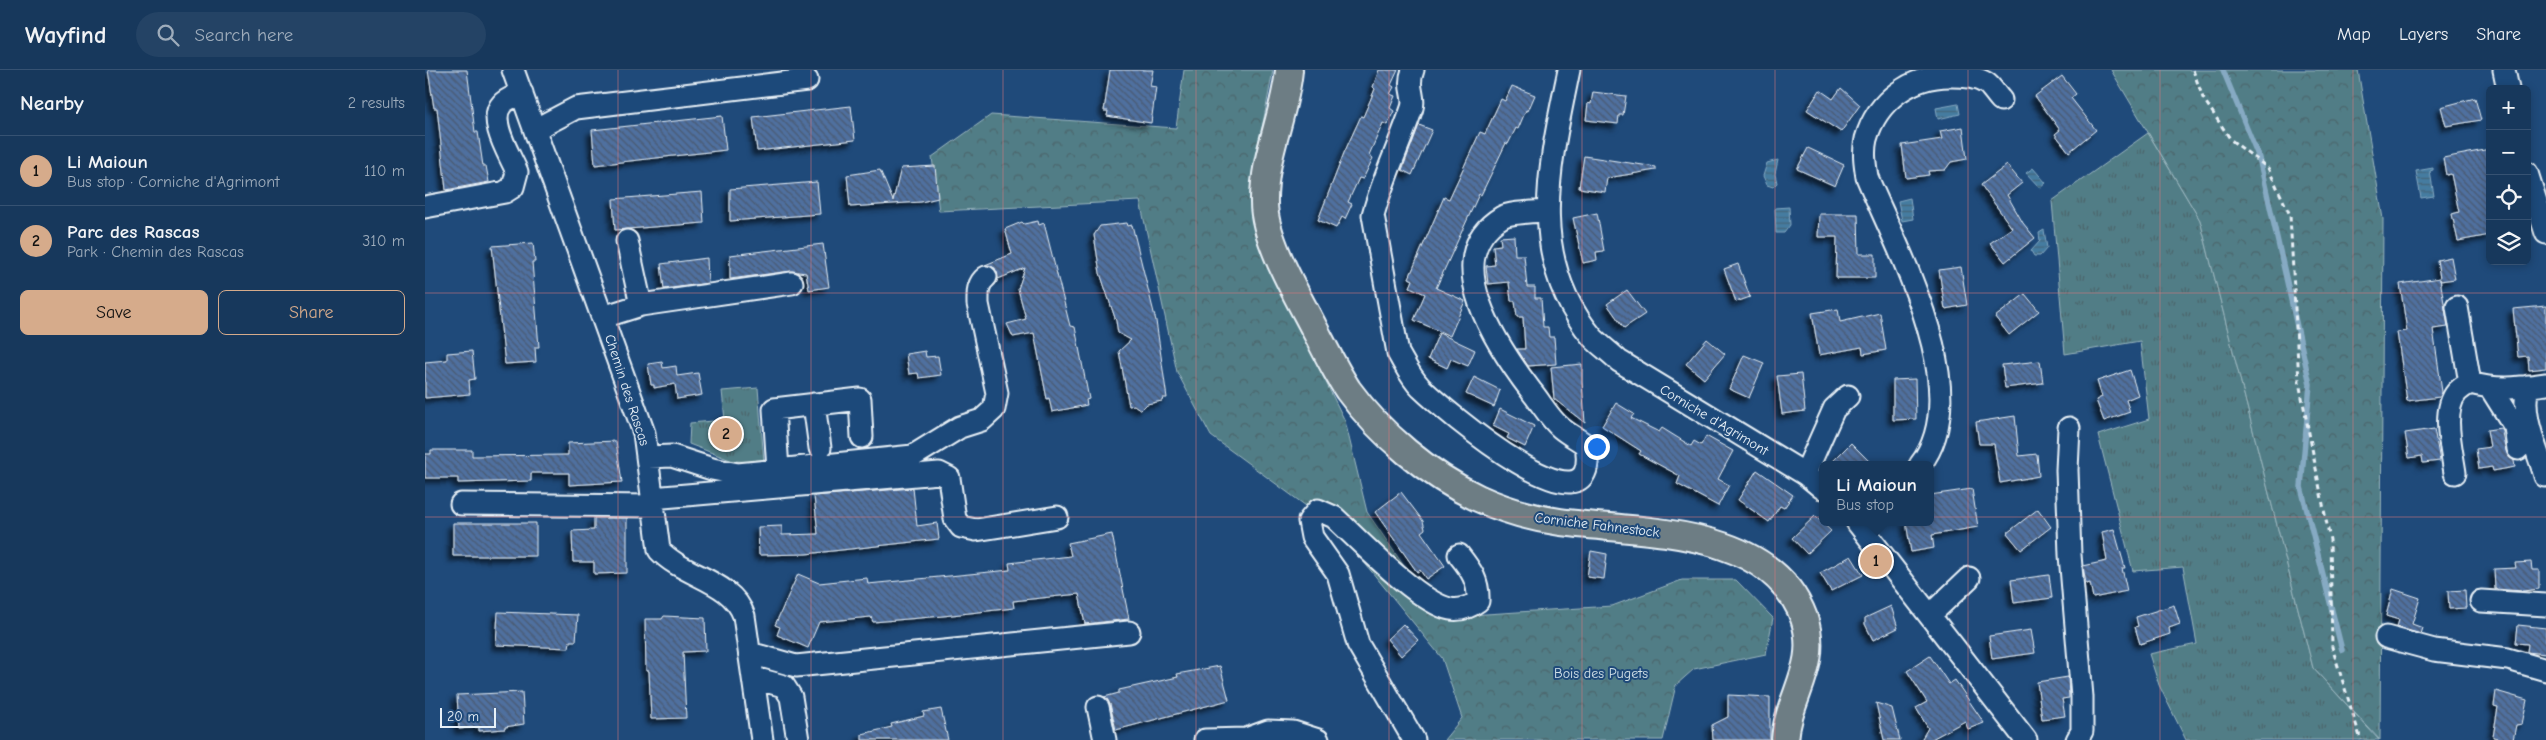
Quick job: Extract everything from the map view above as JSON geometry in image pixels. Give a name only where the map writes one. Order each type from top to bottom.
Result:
[{"type":"main road","name":"Corniche Fahnestock","points":[[1289,70],[1285,102],[1266,171],[1265,216],[1277,253],[1309,319],[1348,389],[1363,408],[1413,455],[1446,480],[1478,498],[1513,511],[1546,520],[1673,535],[1716,543],[1746,555],[1773,575],[1801,611],[1809,650],[1808,664],[1789,716],[1785,740]]},
{"type":"street","name":"Chemin des Rascas","points":[[513,70],[536,129],[644,433],[649,457],[652,502],[659,550],[669,560],[732,595],[740,604],[744,616],[763,740]]},
{"type":"street","points":[[1413,70],[1409,82],[1413,105],[1378,196],[1373,215],[1398,353],[1408,371],[1421,388],[1512,460],[1562,484],[1575,482],[1585,473],[1588,460],[1585,445],[1560,427],[1513,368],[1481,310],[1473,272],[1475,249],[1483,234],[1503,216],[1547,211]]},
{"type":"street","name":"Corniche d'Agrimont","points":[[1569,70],[1555,143],[1547,211],[1551,248],[1560,285],[1594,339],[1619,361],[1649,381],[1805,474],[1819,486]]},
{"type":"street","points":[[2504,70],[2507,85]]},
{"type":"street","points":[[1923,461],[1928,454],[1939,422],[1936,356],[1927,320],[1867,177],[1864,158],[1866,139],[1876,118],[1893,96],[1915,81],[1942,76],[1965,76],[1985,83],[2001,100]]},
{"type":"street","points":[[536,129],[576,108],[807,80]]},
{"type":"street","points":[[425,207],[505,192],[513,187],[517,172],[495,123],[502,103],[522,93]]},
{"type":"street","points":[[2528,175],[2546,233]]},
{"type":"street","points":[[627,242],[641,305]]},
{"type":"street","points":[[649,457],[672,456],[711,469],[739,474],[913,456],[960,427],[982,420],[994,408],[997,392],[978,304],[978,290],[981,281],[986,277]]},
{"type":"street","points":[[603,317],[641,305],[792,283]]},
{"type":"street","points":[[2457,307],[2470,382]]},
{"type":"street","points":[[2470,382],[2491,389],[2537,385]]},
{"type":"street","points":[[2455,472],[2449,416],[2457,392],[2470,382]]},
{"type":"street","points":[[2537,385],[2525,399],[2527,416],[2545,476]]},
{"type":"street","points":[[2491,389],[2515,426],[2518,449]]},
{"type":"street","points":[[1805,474],[1834,408],[1848,396]]},
{"type":"street","points":[[778,470],[774,409],[860,399],[862,436]]},
{"type":"street","points":[[814,404],[820,448]]},
{"type":"street","points":[[2069,428],[2067,470],[2070,555],[2082,697],[2082,731],[2077,740]]},
{"type":"street","points":[[461,504],[652,502],[939,473],[949,478],[955,519],[961,526],[976,530],[1057,517]]},
{"type":"street","points":[[1414,740],[1358,644],[1337,574],[1312,537],[1309,521],[1318,510],[1334,517],[1427,600],[1451,609],[1470,608],[1478,601],[1479,589],[1473,572],[1459,555]]},
{"type":"street","points":[[1860,526],[2026,740]]},
{"type":"street","points":[[1929,615],[1969,578]]},
{"type":"street","points":[[2481,601],[2546,605]]},
{"type":"street","points":[[750,653],[796,666],[1129,632]]},
{"type":"street","points":[[2386,636],[2434,650],[2508,659],[2546,670]]},
{"type":"street","points":[[753,678],[783,686],[791,697],[798,740]]},
{"type":"street","points":[[1098,707],[1105,740]]},
{"type":"street","points":[[1205,740],[1246,739],[1268,731],[1293,732],[1318,740]]},
{"type":"path","points":[[2193,70],[2203,98],[2231,140],[2268,168],[2290,215],[2299,382],[2330,540],[2332,648],[2361,740]]},
{"type":"green space","name":"Bois des Pugets","points":[[1184,70],[1273,70],[1257,155],[1266,261],[1345,421],[1367,512],[1439,617],[1612,606],[1682,580],[1736,580],[1773,618],[1766,654],[1694,669],[1676,685],[1663,740],[1444,740],[1462,718],[1442,658],[1336,528],[1211,436],[1177,372],[1140,201],[939,211],[932,157],[991,115],[1176,128]]},
{"type":"green space","points":[[2111,70],[2358,70],[2383,219],[2380,740],[2313,668],[2200,220]]},
{"type":"green space","points":[[2148,133],[2200,220],[2313,668],[2379,740],[2186,740],[2159,685],[2149,654],[2197,644],[2183,567],[2133,571],[2098,435],[2149,419],[2140,341],[2065,354],[2052,201]]},
{"type":"green space","points":[[758,388],[764,462],[733,461],[689,444],[690,423],[725,420],[722,391]]},
{"type":"water","points":[[1958,104],[1960,114],[1938,119],[1936,108]]},
{"type":"water","points":[[1778,160],[1775,174],[1777,183],[1773,187],[1767,185],[1763,176],[1767,163]]},
{"type":"water","points":[[2033,168],[2046,183],[2040,188],[2026,173]]},
{"type":"water","points":[[2433,168],[2430,171],[2434,196],[2421,198],[2416,171]]},
{"type":"water","points":[[1910,198],[1913,219],[1902,221],[1898,201]]},
{"type":"water","points":[[1789,207],[1790,225],[1784,233],[1776,233],[1775,208]]},
{"type":"water","points":[[2044,230],[2047,248],[2040,256],[2034,256],[2031,251],[2040,241],[2039,233]]},
{"type":"building","points":[[428,70],[467,70],[475,132],[478,132],[483,166],[486,166],[489,182],[446,190],[437,108],[434,108]]},
{"type":"building","points":[[1110,70],[1153,70],[1150,86],[1156,87],[1151,123],[1107,116],[1108,111],[1104,111]]},
{"type":"building","points":[[1379,70],[1398,70],[1391,85],[1394,87],[1390,94],[1395,96],[1390,108],[1394,111],[1387,125],[1383,123],[1369,155],[1373,158],[1363,179],[1359,178],[1348,202],[1352,204],[1345,219],[1342,217],[1336,228],[1318,220],[1344,153],[1375,89],[1373,87]]},
{"type":"building","points":[[2062,76],[2076,94],[2071,98],[2096,130],[2069,152],[2055,134],[2060,130],[2035,96]]},
{"type":"building","points":[[1512,86],[1535,95],[1518,129],[1516,128],[1508,144],[1506,143],[1481,195],[1479,194],[1436,288],[1465,301],[1450,336],[1414,320],[1425,294],[1410,287],[1413,280],[1409,278],[1444,197],[1449,199],[1480,132],[1485,134],[1501,99],[1505,101]]},
{"type":"building","points":[[1841,88],[1860,105],[1841,132],[1807,110],[1820,90],[1833,99]]},
{"type":"building","points":[[1593,92],[1626,96],[1623,115],[1619,115],[1618,124],[1586,120],[1588,103],[1591,104]]},
{"type":"building","points":[[2475,98],[2481,120],[2446,126],[2441,107]]},
{"type":"building","points":[[851,106],[855,140],[757,151],[753,117]]},
{"type":"building","points":[[722,116],[726,150],[595,165],[592,130]]},
{"type":"building","points":[[1419,125],[1432,130],[1412,175],[1402,170]]},
{"type":"building","points":[[1963,127],[1967,159],[1951,162],[1945,170],[1928,171],[1929,175],[1906,178],[1902,145],[1942,139],[1940,131]]},
{"type":"building","points":[[1808,148],[1844,165],[1835,186],[1797,169]]},
{"type":"building","points":[[2486,150],[2486,236],[2458,241],[2452,214],[2459,212],[2451,174],[2446,175],[2443,158]]},
{"type":"building","points":[[1584,156],[1656,167],[1656,170],[1607,178],[1605,192],[1579,188]]},
{"type":"building","points":[[2007,165],[2022,183],[2007,195],[2023,223],[2035,238],[2005,262],[1990,243],[2012,228],[1981,185]]},
{"type":"building","points":[[935,166],[938,198],[921,202],[850,207],[847,175],[880,170],[893,201],[901,168]]},
{"type":"building","points":[[817,182],[820,214],[730,221],[730,189]]},
{"type":"building","points":[[702,192],[704,223],[615,230],[613,199]]},
{"type":"building","points":[[1597,213],[1604,251],[1596,252],[1597,260],[1583,263],[1573,218]]},
{"type":"building","points":[[1819,214],[1858,214],[1859,254],[1875,254],[1875,278],[1836,278],[1837,237],[1818,237]]},
{"type":"building","points":[[1038,221],[1039,225],[1044,223],[1070,326],[1075,327],[1089,399],[1086,400],[1087,405],[1052,412],[1049,398],[1047,399],[1034,333],[1013,337],[1007,324],[1026,319],[1018,289],[1025,268],[998,279],[995,268],[985,265],[1012,254],[1005,229],[1022,222],[1024,224]]},
{"type":"building","points":[[1127,223],[1128,226],[1132,225],[1156,321],[1167,398],[1147,404],[1141,410],[1134,405],[1129,406],[1119,351],[1131,340],[1118,333],[1116,321],[1100,273],[1094,235],[1100,226]]},
{"type":"building","points":[[1514,236],[1515,255],[1524,255],[1527,287],[1535,287],[1535,298],[1541,298],[1543,327],[1548,327],[1549,337],[1554,337],[1556,364],[1528,366],[1517,349],[1525,349],[1523,317],[1517,317],[1515,301],[1511,301],[1509,282],[1488,284],[1486,266],[1495,265],[1493,246],[1501,245],[1500,237]]},
{"type":"building","points":[[533,243],[535,262],[532,262],[539,347],[535,347],[536,362],[505,364],[492,246]]},
{"type":"building","points":[[823,244],[829,287],[809,290],[806,273],[791,271],[730,279],[730,255]]},
{"type":"building","points":[[2451,257],[2455,279],[2440,281],[2448,327],[2433,329],[2442,392],[2440,397],[2407,401],[2397,332],[2407,331],[2400,284],[2440,278],[2437,260]]},
{"type":"building","points":[[707,258],[708,283],[664,289],[661,264]]},
{"type":"building","points":[[1738,264],[1750,297],[1736,302],[1724,269]]},
{"type":"building","points":[[1961,267],[1967,305],[1945,309],[1939,270]]},
{"type":"building","points":[[1627,290],[1645,314],[1624,328],[1607,304]]},
{"type":"building","points":[[2025,294],[2039,311],[2009,335],[1995,317]]},
{"type":"building","points":[[2546,306],[2546,368],[2529,370],[2528,356],[2518,357],[2513,309]]},
{"type":"building","points":[[1838,309],[1840,322],[1880,313],[1886,350],[1863,354],[1862,347],[1819,355],[1812,313]]},
{"type":"building","points":[[1439,333],[1475,350],[1468,366],[1451,359],[1447,368],[1428,359]]},
{"type":"building","points":[[1707,339],[1725,354],[1704,379],[1686,364]]},
{"type":"building","points":[[472,351],[475,379],[469,380],[470,394],[425,398],[425,362],[447,360],[447,353]]},
{"type":"building","points":[[925,351],[926,357],[938,356],[941,375],[919,378],[918,373],[909,374],[906,354]]},
{"type":"building","points":[[1744,355],[1764,363],[1749,398],[1729,389]]},
{"type":"building","points":[[2040,361],[2043,383],[2005,388],[2002,365]]},
{"type":"building","points":[[662,362],[663,368],[676,366],[677,376],[698,373],[702,395],[677,399],[675,384],[654,388],[654,385],[651,385],[648,364]]},
{"type":"building","points":[[1582,364],[1585,423],[1554,399],[1551,367]]},
{"type":"building","points":[[2130,370],[2138,395],[2126,400],[2130,412],[2104,421],[2096,400],[2102,397],[2097,381]]},
{"type":"building","points":[[1801,374],[1805,411],[1782,414],[1777,376]]},
{"type":"building","points":[[1474,377],[1500,390],[1494,407],[1466,394]]},
{"type":"building","points":[[1915,379],[1916,419],[1893,420],[1893,380]]},
{"type":"building","points":[[1616,403],[1634,414],[1631,418],[1659,432],[1662,428],[1691,446],[1694,441],[1701,445],[1706,436],[1733,451],[1718,479],[1729,485],[1718,506],[1677,484],[1680,476],[1639,454],[1641,451],[1602,426]]},
{"type":"building","points":[[1500,409],[1534,426],[1525,447],[1507,438],[1509,434],[1493,426]]},
{"type":"building","points":[[2015,416],[2019,456],[2037,454],[2039,476],[2000,483],[1994,444],[1979,444],[1976,422]]},
{"type":"building","points":[[2501,428],[2506,451],[2514,461],[2515,467],[2493,471],[2492,467],[2479,469],[2476,449],[2490,447],[2487,430]]},
{"type":"building","points":[[2434,429],[2440,461],[2423,463],[2422,456],[2409,458],[2405,433]]},
{"type":"building","points":[[616,441],[622,482],[569,485],[569,473],[531,473],[531,481],[458,483],[458,478],[425,478],[425,454],[431,454],[431,450],[472,450],[472,456],[568,455],[568,443]]},
{"type":"building","points":[[1851,443],[1869,461],[1833,461]]},
{"type":"building","points":[[1757,470],[1793,495],[1784,508],[1780,506],[1769,522],[1738,500]]},
{"type":"building","points":[[913,488],[917,526],[937,523],[939,539],[806,554],[759,555],[758,527],[782,526],[782,535],[818,534],[814,496]]},
{"type":"building","points":[[1972,489],[1978,527],[1932,535],[1934,548],[1911,552],[1907,526],[1934,526],[1934,494]]},
{"type":"building","points":[[1401,492],[1423,521],[1425,529],[1421,532],[1445,566],[1426,579],[1420,570],[1417,572],[1375,512]]},
{"type":"building","points":[[2038,509],[2051,527],[2021,550],[2007,533]]},
{"type":"building","points":[[1815,516],[1819,520],[1819,526],[1826,526],[1831,531],[1807,554],[1792,538]]},
{"type":"building","points":[[594,518],[627,518],[627,573],[594,574],[594,562],[573,562],[572,531],[594,530]]},
{"type":"building","points":[[453,523],[536,523],[536,556],[453,556]]},
{"type":"building","points":[[2114,529],[2125,568],[2122,568],[2127,591],[2093,598],[2090,583],[2086,584],[2083,566],[2107,561],[2102,532]]},
{"type":"building","points":[[1112,534],[1129,619],[1085,624],[1079,594],[1013,601],[1014,608],[943,616],[873,622],[871,617],[819,622],[808,648],[777,635],[780,627],[775,625],[798,574],[819,583],[867,578],[868,584],[1010,570],[1009,563],[1071,556],[1068,543]]},
{"type":"building","points":[[1591,551],[1607,554],[1604,579],[1587,577]]},
{"type":"building","points":[[1851,556],[1863,575],[1831,591],[1820,573]]},
{"type":"building","points":[[2531,562],[2532,570],[2539,570],[2539,589],[2523,591],[2495,589],[2494,569],[2516,568],[2515,563]]},
{"type":"building","points":[[2049,575],[2052,598],[2014,603],[2011,580]]},
{"type":"building","points":[[2393,589],[2420,598],[2412,624],[2423,628],[2421,634],[2397,627],[2399,620],[2386,616]]},
{"type":"building","points":[[2465,590],[2466,608],[2449,609],[2448,591]]},
{"type":"building","points":[[2174,605],[2180,624],[2169,628],[2170,634],[2140,644],[2135,627],[2138,626],[2136,617]]},
{"type":"building","points":[[1891,606],[1898,628],[1873,640],[1865,624],[1865,618]]},
{"type":"building","points":[[498,612],[578,615],[576,641],[570,641],[569,648],[496,645]]},
{"type":"building","points":[[664,616],[705,618],[706,651],[683,652],[686,718],[651,719],[649,671],[646,671],[645,619],[662,619]]},
{"type":"building","points":[[1403,624],[1418,640],[1401,656],[1387,639]]},
{"type":"building","points":[[2518,625],[2546,628],[2546,654],[2527,652],[2528,644],[2516,643]]},
{"type":"building","points":[[2031,630],[2035,653],[1992,659],[1989,636]]},
{"type":"building","points":[[1930,656],[1949,684],[1955,680],[1984,723],[1968,729],[1965,721],[1930,740],[1921,740],[1928,728],[1916,708],[1927,702],[1907,671]]},
{"type":"building","points":[[1220,666],[1229,700],[1116,730],[1110,704],[1104,697],[1119,693],[1119,690],[1178,677],[1177,674]]},
{"type":"building","points":[[2068,677],[2069,698],[2062,699],[2065,716],[2042,719],[2037,682]]},
{"type":"building","points":[[2496,691],[2527,700],[2522,724],[2516,725],[2513,740],[2497,740],[2497,738],[2493,737],[2498,707],[2494,706]]},
{"type":"building","points":[[522,692],[524,724],[505,727],[505,729],[479,731],[479,727],[459,729],[457,695]]},
{"type":"building","points":[[1728,695],[1770,697],[1770,740],[1713,740],[1712,725],[1728,717]]},
{"type":"building","points":[[1876,703],[1892,708],[1900,740],[1884,740]]},
{"type":"building","points":[[941,709],[948,740],[862,740],[862,734],[892,727],[891,724],[924,716],[923,712]]},
{"type":"waterway","points":[[2223,70],[2259,158],[2310,384],[2301,487],[2342,650]]},
{"type":"place","name":"Parc des Rascas","points":[[726,434]]},
{"type":"place","name":"Li Maioun","points":[[1876,561]]}]
